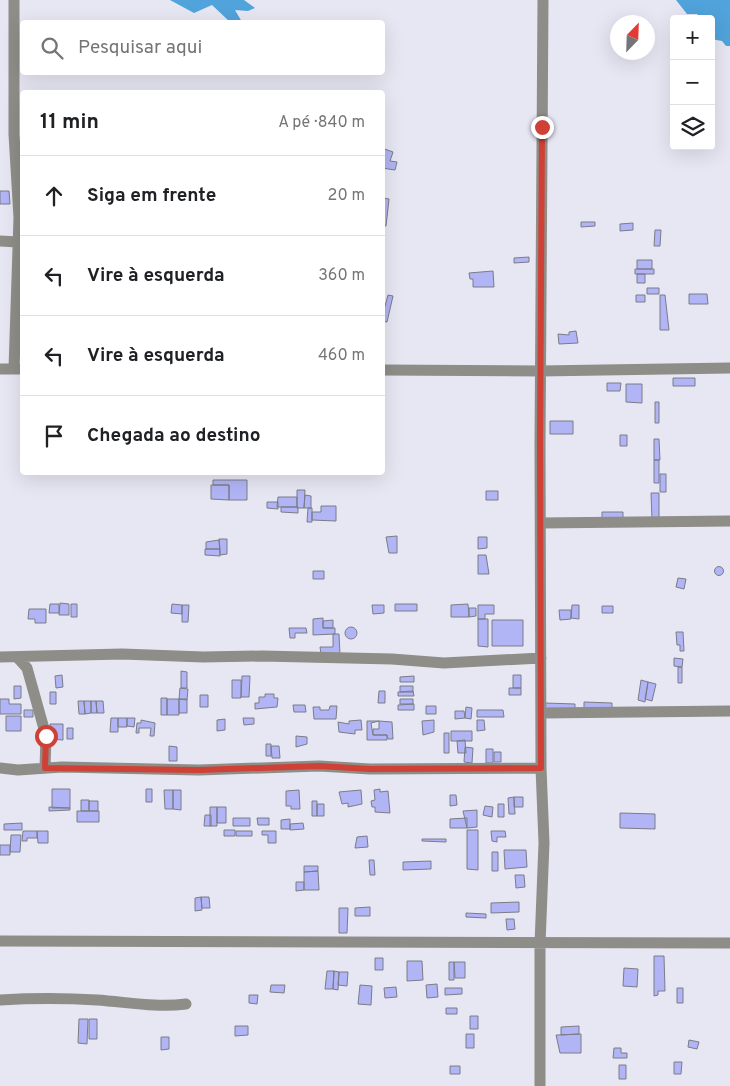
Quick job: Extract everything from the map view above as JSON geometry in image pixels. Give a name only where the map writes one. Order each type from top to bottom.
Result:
[{"type":"street","points":[[0,369],[18,369],[14,0]]},
{"type":"street","points":[[540,1086],[540,944],[544,843],[541,768],[540,371],[543,0]]},
{"type":"street","points":[[0,241],[18,242]]},
{"type":"street","points":[[385,370],[540,371],[730,368]]},
{"type":"street","points":[[541,523],[730,522]]},
{"type":"street","points":[[0,657],[122,654],[203,657],[262,656],[412,660],[444,664],[541,658]]},
{"type":"street","points":[[17,656],[27,668],[46,736],[45,768]]},
{"type":"street","points":[[541,713],[730,711]]},
{"type":"street","points":[[0,768],[199,770],[319,766],[370,769],[541,768]]},
{"type":"street","points":[[0,941],[540,944],[730,943]]},
{"type":"street","points":[[0,1000],[53,998],[140,1005],[186,1004]]},
{"type":"water","points":[[170,0],[244,0],[255,8],[248,11],[235,10],[241,20],[228,20],[212,5],[194,13]]},
{"type":"water","points":[[676,0],[730,0],[730,46],[726,46],[722,41],[715,40],[715,15],[687,14]]},
{"type":"building","points":[[385,149],[393,152],[390,161],[397,162],[395,170],[385,168]]},
{"type":"building","points":[[0,191],[9,191],[10,204],[0,204]]},
{"type":"building","points":[[385,198],[389,199],[385,226]]},
{"type":"building","points":[[581,222],[595,222],[595,226],[581,227]]},
{"type":"building","points":[[633,223],[633,230],[620,231],[620,224]]},
{"type":"building","points":[[655,230],[661,230],[660,246],[654,246]]},
{"type":"building","points":[[529,257],[529,262],[514,263],[514,258]]},
{"type":"building","points":[[637,260],[652,260],[652,269],[637,269]]},
{"type":"building","points":[[635,269],[654,269],[654,274],[635,274]]},
{"type":"building","points":[[493,271],[494,287],[473,287],[473,279],[470,279],[469,273]]},
{"type":"building","points":[[637,274],[645,274],[645,283],[637,283]]},
{"type":"building","points":[[647,288],[659,288],[659,294],[647,294]]},
{"type":"building","points":[[689,294],[707,294],[708,304],[689,304]]},
{"type":"building","points":[[388,295],[393,296],[387,322],[385,322],[385,306]]},
{"type":"building","points":[[636,295],[645,295],[645,302],[636,302]]},
{"type":"building","points":[[660,295],[665,295],[669,330],[660,330]]},
{"type":"building","points":[[576,331],[578,343],[559,344],[558,334],[569,335],[569,332]]},
{"type":"building","points":[[673,378],[695,378],[695,386],[673,386]]},
{"type":"building","points":[[607,383],[621,383],[620,391],[607,391]]},
{"type":"building","points":[[626,384],[642,384],[642,403],[626,402]]},
{"type":"building","points":[[655,402],[659,402],[659,423],[655,423]]},
{"type":"building","points":[[550,421],[573,421],[573,434],[550,434]]},
{"type":"building","points":[[620,435],[627,435],[627,446],[620,446]]},
{"type":"building","points":[[654,439],[659,439],[660,460],[654,460]]},
{"type":"building","points":[[654,460],[659,460],[659,483],[654,483]]},
{"type":"building","points":[[660,474],[666,474],[666,492],[660,492]]},
{"type":"building","points":[[213,480],[247,480],[247,500],[229,500],[229,485],[213,485]]},
{"type":"building","points":[[211,485],[229,485],[229,500],[211,499]]},
{"type":"building","points":[[297,490],[305,490],[304,508],[297,508]]},
{"type":"building","points":[[486,491],[498,491],[498,500],[486,500]]},
{"type":"building","points":[[651,493],[659,493],[659,520],[652,520]]},
{"type":"building","points":[[305,495],[311,496],[311,508],[304,508]]},
{"type":"building","points":[[278,497],[297,497],[297,507],[277,507]]},
{"type":"building","points":[[267,502],[278,502],[278,509],[267,508]]},
{"type":"building","points":[[321,506],[336,506],[336,521],[312,520],[312,512],[321,512]]},
{"type":"building","points":[[281,507],[298,507],[298,513],[281,512]]},
{"type":"building","points":[[308,508],[312,508],[312,522],[307,522]]},
{"type":"building","points":[[602,512],[623,512],[623,521],[602,521]]},
{"type":"building","points":[[397,536],[397,553],[389,553],[386,537]]},
{"type":"building","points":[[478,537],[487,537],[487,548],[478,549]]},
{"type":"building","points":[[219,539],[227,539],[227,554],[220,555]]},
{"type":"building","points":[[219,540],[220,549],[206,549],[206,542]]},
{"type":"building","points":[[205,549],[220,549],[220,556],[205,555]]},
{"type":"building","points":[[478,555],[486,555],[489,574],[478,574]]},
{"type":"building","points":[[719,566],[724,571],[719,576],[714,571]]},
{"type":"building","points":[[313,571],[324,571],[324,579],[313,579]]},
{"type":"building","points":[[678,578],[686,579],[684,589],[676,587]]},
{"type":"building","points":[[60,603],[69,604],[69,615],[59,615]]},
{"type":"building","points":[[50,604],[59,604],[59,613],[49,613]]},
{"type":"building","points":[[71,604],[77,604],[77,617],[71,617]]},
{"type":"building","points":[[172,604],[182,605],[182,614],[171,613]]},
{"type":"building","points":[[395,604],[417,604],[417,611],[395,611]]},
{"type":"building","points":[[468,604],[469,617],[451,617],[451,605]]},
{"type":"building","points":[[182,605],[189,605],[188,622],[182,622]]},
{"type":"building","points":[[372,605],[384,605],[384,613],[373,614]]},
{"type":"building","points":[[478,605],[494,605],[494,614],[485,614],[485,619],[478,619]]},
{"type":"building","points":[[572,605],[579,605],[579,619],[571,618]]},
{"type":"building","points":[[602,606],[613,606],[613,613],[602,613]]},
{"type":"building","points":[[469,608],[476,608],[476,616],[469,617]]},
{"type":"building","points":[[29,609],[46,609],[46,623],[35,623],[35,619],[28,619]]},
{"type":"building","points":[[559,610],[571,610],[571,619],[560,620]]},
{"type":"building","points":[[323,618],[323,628],[335,628],[335,634],[313,635],[313,619]]},
{"type":"building","points":[[478,619],[488,619],[488,647],[478,646]]},
{"type":"building","points":[[333,620],[333,628],[323,628],[323,621]]},
{"type":"building","points":[[492,620],[523,620],[523,646],[492,646]]},
{"type":"building","points":[[349,627],[353,627],[357,633],[353,639],[349,639],[345,635],[345,631]]},
{"type":"building","points":[[289,628],[306,628],[307,633],[295,633],[295,638],[290,638]]},
{"type":"building","points":[[676,632],[683,632],[684,651],[680,651],[680,645],[677,645]]},
{"type":"building","points":[[333,634],[339,634],[340,654],[321,654],[320,647],[333,647]]},
{"type":"building","points":[[674,658],[683,659],[682,667],[674,666]]},
{"type":"building","points":[[678,667],[682,667],[682,683],[678,683]]},
{"type":"building","points":[[181,671],[187,672],[187,688],[181,688]]},
{"type":"building","points":[[62,675],[63,687],[56,688],[55,676]]},
{"type":"building","points":[[513,675],[521,675],[521,688],[513,688]]},
{"type":"building","points":[[242,676],[250,676],[249,697],[241,697]]},
{"type":"building","points":[[414,676],[414,682],[400,682],[400,677]]},
{"type":"building","points":[[232,680],[241,680],[241,698],[232,698]]},
{"type":"building","points":[[641,680],[648,682],[645,702],[638,700]]},
{"type":"building","points":[[648,682],[656,684],[652,701],[645,699]]},
{"type":"building","points":[[14,686],[21,686],[21,698],[14,699]]},
{"type":"building","points":[[400,686],[413,686],[413,692],[400,692]]},
{"type":"building","points":[[180,688],[188,689],[187,700],[179,699]]},
{"type":"building","points":[[509,688],[521,688],[521,695],[509,695]]},
{"type":"building","points":[[379,691],[385,691],[385,703],[378,703]]},
{"type":"building","points":[[413,691],[414,696],[398,696],[398,692]]},
{"type":"building","points":[[50,692],[56,692],[56,704],[50,704]]},
{"type":"building","points":[[265,694],[274,694],[274,698],[278,698],[277,707],[255,709],[255,703],[259,703],[259,697],[265,697]]},
{"type":"building","points":[[200,695],[208,695],[208,707],[200,707]]},
{"type":"building","points":[[161,698],[167,698],[167,715],[161,715]]},
{"type":"building","points":[[0,699],[9,699],[9,704],[21,704],[21,714],[0,714]]},
{"type":"building","points":[[167,699],[179,699],[179,715],[167,715]]},
{"type":"building","points":[[179,699],[187,699],[187,713],[179,713]]},
{"type":"building","points":[[400,699],[413,699],[413,704],[400,704]]},
{"type":"building","points":[[78,701],[84,701],[85,714],[79,714]]},
{"type":"building","points":[[84,701],[91,701],[91,713],[85,714]]},
{"type":"building","points":[[91,701],[96,701],[97,713],[91,713]]},
{"type":"building","points":[[96,701],[103,701],[104,713],[97,713]]},
{"type":"building","points":[[584,702],[612,703],[612,711],[584,711]]},
{"type":"building","points":[[545,703],[575,704],[575,710],[545,710]]},
{"type":"building","points":[[414,704],[414,710],[398,710],[398,705]]},
{"type":"building","points":[[293,705],[305,705],[306,712],[294,712]]},
{"type":"building","points":[[330,706],[337,706],[336,719],[314,719],[313,707],[320,707],[320,710],[329,710]]},
{"type":"building","points":[[426,706],[436,706],[436,714],[426,714]]},
{"type":"building","points":[[466,707],[472,708],[471,719],[465,718]]},
{"type":"building","points":[[24,710],[33,710],[33,717],[24,717]]},
{"type":"building","points":[[477,710],[503,710],[504,717],[477,717]]},
{"type":"building","points":[[455,711],[464,711],[465,718],[455,719]]},
{"type":"building","points":[[6,716],[21,716],[21,731],[6,731]]},
{"type":"building","points":[[111,718],[118,718],[118,732],[110,732]]},
{"type":"building","points":[[118,718],[127,718],[127,727],[118,727]]},
{"type":"building","points":[[127,718],[135,718],[134,727],[127,726]]},
{"type":"building","points":[[243,718],[254,718],[254,724],[244,725]]},
{"type":"building","points":[[225,719],[225,730],[217,731],[217,720]]},
{"type":"building","points":[[141,720],[155,723],[154,736],[150,736],[151,728],[139,728],[139,733],[136,733],[137,723],[141,723]]},
{"type":"building","points":[[361,720],[362,730],[355,730],[355,734],[339,732],[338,722],[349,724],[349,721]]},
{"type":"building","points":[[434,720],[434,732],[423,735],[422,721]]},
{"type":"building","points":[[477,720],[484,720],[485,730],[477,731]]},
{"type":"building","points":[[367,721],[379,721],[371,723],[373,735],[387,735],[387,740],[367,740]]},
{"type":"building","points":[[379,721],[392,722],[393,739],[388,739],[387,735],[373,735],[373,729],[379,729]]},
{"type":"building","points":[[50,724],[63,724],[63,740],[50,739]]},
{"type":"building","points":[[67,728],[73,728],[73,739],[67,739]]},
{"type":"building","points":[[451,731],[472,731],[472,741],[451,741]]},
{"type":"building","points":[[444,733],[449,733],[449,753],[444,753]]},
{"type":"building","points":[[296,736],[307,737],[307,744],[296,747]]},
{"type":"building","points":[[465,740],[466,753],[458,753],[457,741]]},
{"type":"building","points":[[266,744],[271,744],[271,756],[266,756]]},
{"type":"building","points":[[169,746],[177,747],[177,761],[169,761]]},
{"type":"building","points":[[271,746],[279,746],[280,758],[272,758]]},
{"type":"building","points":[[465,747],[473,748],[472,763],[464,762]]},
{"type":"building","points":[[486,749],[493,749],[493,763],[486,763]]},
{"type":"building","points":[[494,752],[501,752],[501,762],[494,762]]},
{"type":"building","points":[[52,789],[70,789],[70,808],[52,808]]},
{"type":"building","points":[[146,789],[152,789],[152,802],[146,802]]},
{"type":"building","points":[[380,789],[380,792],[388,791],[390,813],[375,812],[375,807],[372,807],[371,801],[375,800],[374,790]]},
{"type":"building","points":[[164,790],[173,790],[173,809],[165,809]]},
{"type":"building","points":[[173,790],[181,790],[181,810],[173,809]]},
{"type":"building","points":[[299,790],[300,809],[291,809],[291,806],[286,806],[286,791]]},
{"type":"building","points":[[361,790],[362,804],[348,807],[348,803],[342,804],[339,792]]},
{"type":"building","points":[[450,795],[456,795],[457,805],[450,806]]},
{"type":"building","points":[[514,797],[523,797],[523,807],[514,807]]},
{"type":"building","points":[[514,797],[515,814],[509,814],[508,798]]},
{"type":"building","points":[[81,800],[89,800],[89,811],[81,811]]},
{"type":"building","points":[[89,801],[98,801],[98,811],[89,811]]},
{"type":"building","points":[[312,801],[317,801],[317,816],[312,816]]},
{"type":"building","points":[[317,804],[324,804],[324,816],[317,816]]},
{"type":"building","points":[[498,804],[504,804],[504,817],[498,817]]},
{"type":"building","points":[[485,806],[493,807],[492,817],[483,815]]},
{"type":"building","points":[[49,807],[70,808],[70,810],[49,811]]},
{"type":"building","points":[[210,807],[217,807],[217,826],[210,826]]},
{"type":"building","points":[[217,807],[226,807],[226,823],[217,823]]},
{"type":"building","points":[[477,810],[477,827],[467,828],[463,811]]},
{"type":"building","points":[[77,811],[99,811],[99,822],[77,822]]},
{"type":"building","points":[[620,813],[655,814],[655,829],[620,828]]},
{"type":"building","points":[[205,815],[211,815],[211,826],[204,826]]},
{"type":"building","points":[[233,818],[250,818],[250,826],[233,826]]},
{"type":"building","points":[[257,818],[269,818],[269,825],[258,825]]},
{"type":"building","points":[[467,818],[467,828],[450,828],[450,819]]},
{"type":"building","points":[[290,819],[290,829],[281,829],[281,820]]},
{"type":"building","points":[[22,823],[22,830],[4,830],[4,824]]},
{"type":"building","points":[[303,823],[304,829],[290,830],[290,824]]},
{"type":"building","points":[[224,830],[235,830],[235,836],[224,836]]},
{"type":"building","points":[[467,830],[478,830],[478,870],[467,869]]},
{"type":"building","points":[[23,831],[37,831],[37,838],[27,838],[27,841],[22,841]]},
{"type":"building","points":[[37,831],[48,831],[48,843],[38,843]]},
{"type":"building","points":[[236,831],[252,831],[252,836],[236,836]]},
{"type":"building","points":[[262,831],[276,831],[276,843],[268,843],[268,835],[262,835]]},
{"type":"building","points":[[491,831],[505,831],[506,837],[497,837],[497,842],[492,841]]},
{"type":"building","points":[[11,835],[21,835],[20,852],[10,852]]},
{"type":"building","points":[[367,836],[368,847],[355,848],[357,837]]},
{"type":"building","points":[[422,839],[446,839],[446,842],[422,841]]},
{"type":"building","points":[[0,845],[10,845],[10,855],[0,855]]},
{"type":"building","points":[[504,850],[526,850],[527,867],[505,869]]},
{"type":"building","points":[[492,852],[498,852],[498,871],[492,871]]},
{"type":"building","points":[[369,860],[374,860],[375,875],[370,875]]},
{"type":"building","points":[[431,861],[431,869],[403,870],[403,862]]},
{"type":"building","points":[[304,866],[318,866],[318,871],[304,872]]},
{"type":"building","points":[[318,871],[319,890],[304,890],[304,872]]},
{"type":"building","points":[[515,875],[524,875],[525,887],[516,888]]},
{"type":"building","points":[[296,882],[304,882],[304,890],[296,891]]},
{"type":"building","points":[[201,897],[209,897],[210,908],[202,908]]},
{"type":"building","points":[[201,897],[202,910],[195,911],[195,898]]},
{"type":"building","points":[[519,902],[519,912],[491,913],[491,903]]},
{"type":"building","points":[[370,907],[370,916],[355,916],[355,908]]},
{"type":"building","points":[[339,908],[348,908],[347,933],[339,933]]},
{"type":"building","points":[[466,913],[486,914],[486,918],[466,917]]},
{"type":"building","points":[[506,919],[514,919],[515,929],[507,930]]},
{"type":"building","points":[[654,956],[664,956],[665,991],[658,991],[658,995],[654,996]]},
{"type":"building","points":[[375,958],[383,958],[383,970],[375,970]]},
{"type":"building","points":[[407,961],[422,961],[423,980],[407,981]]},
{"type":"building","points":[[449,962],[454,962],[454,980],[449,980]]},
{"type":"building","points":[[454,962],[465,962],[465,978],[455,978]]},
{"type":"building","points":[[624,968],[638,969],[637,987],[623,986]]},
{"type":"building","points":[[327,971],[334,971],[333,989],[325,989]]},
{"type":"building","points":[[334,971],[339,972],[338,990],[333,989]]},
{"type":"building","points":[[339,972],[348,972],[347,986],[338,985]]},
{"type":"building","points":[[437,984],[438,997],[427,998],[426,985]]},
{"type":"building","points":[[271,985],[285,985],[284,993],[270,992]]},
{"type":"building","points":[[360,985],[372,986],[371,1005],[358,1004]]},
{"type":"building","points":[[396,987],[397,997],[385,998],[384,988]]},
{"type":"building","points":[[445,988],[462,988],[462,994],[445,995]]},
{"type":"building","points":[[677,988],[683,988],[683,1003],[677,1003]]},
{"type":"building","points":[[249,995],[258,995],[257,1004],[249,1003]]},
{"type":"building","points":[[446,1008],[457,1008],[457,1014],[446,1014]]},
{"type":"building","points":[[470,1016],[478,1016],[478,1029],[470,1029]]},
{"type":"building","points":[[79,1019],[88,1019],[87,1044],[78,1043]]},
{"type":"building","points":[[89,1019],[97,1019],[97,1039],[89,1039]]},
{"type":"building","points":[[235,1026],[248,1026],[248,1035],[235,1036]]},
{"type":"building","points":[[579,1026],[579,1034],[561,1035],[561,1027]]},
{"type":"building","points":[[466,1034],[474,1034],[474,1048],[466,1048]]},
{"type":"building","points":[[581,1034],[581,1053],[560,1053],[556,1035]]},
{"type":"building","points":[[161,1037],[169,1037],[169,1049],[161,1050]]},
{"type":"building","points":[[689,1040],[699,1042],[697,1049],[688,1047]]},
{"type":"building","points":[[614,1048],[621,1048],[621,1053],[627,1053],[627,1058],[613,1058]]},
{"type":"building","points":[[674,1062],[682,1062],[681,1074],[674,1074]]},
{"type":"building","points":[[619,1065],[626,1065],[626,1079],[619,1079]]},
{"type":"building","points":[[450,1066],[460,1066],[460,1074],[450,1074]]},
{"type":"route","points":[[46,736],[45,768],[199,770],[319,766],[370,769],[541,768],[540,363],[543,201],[542,127]]}]
